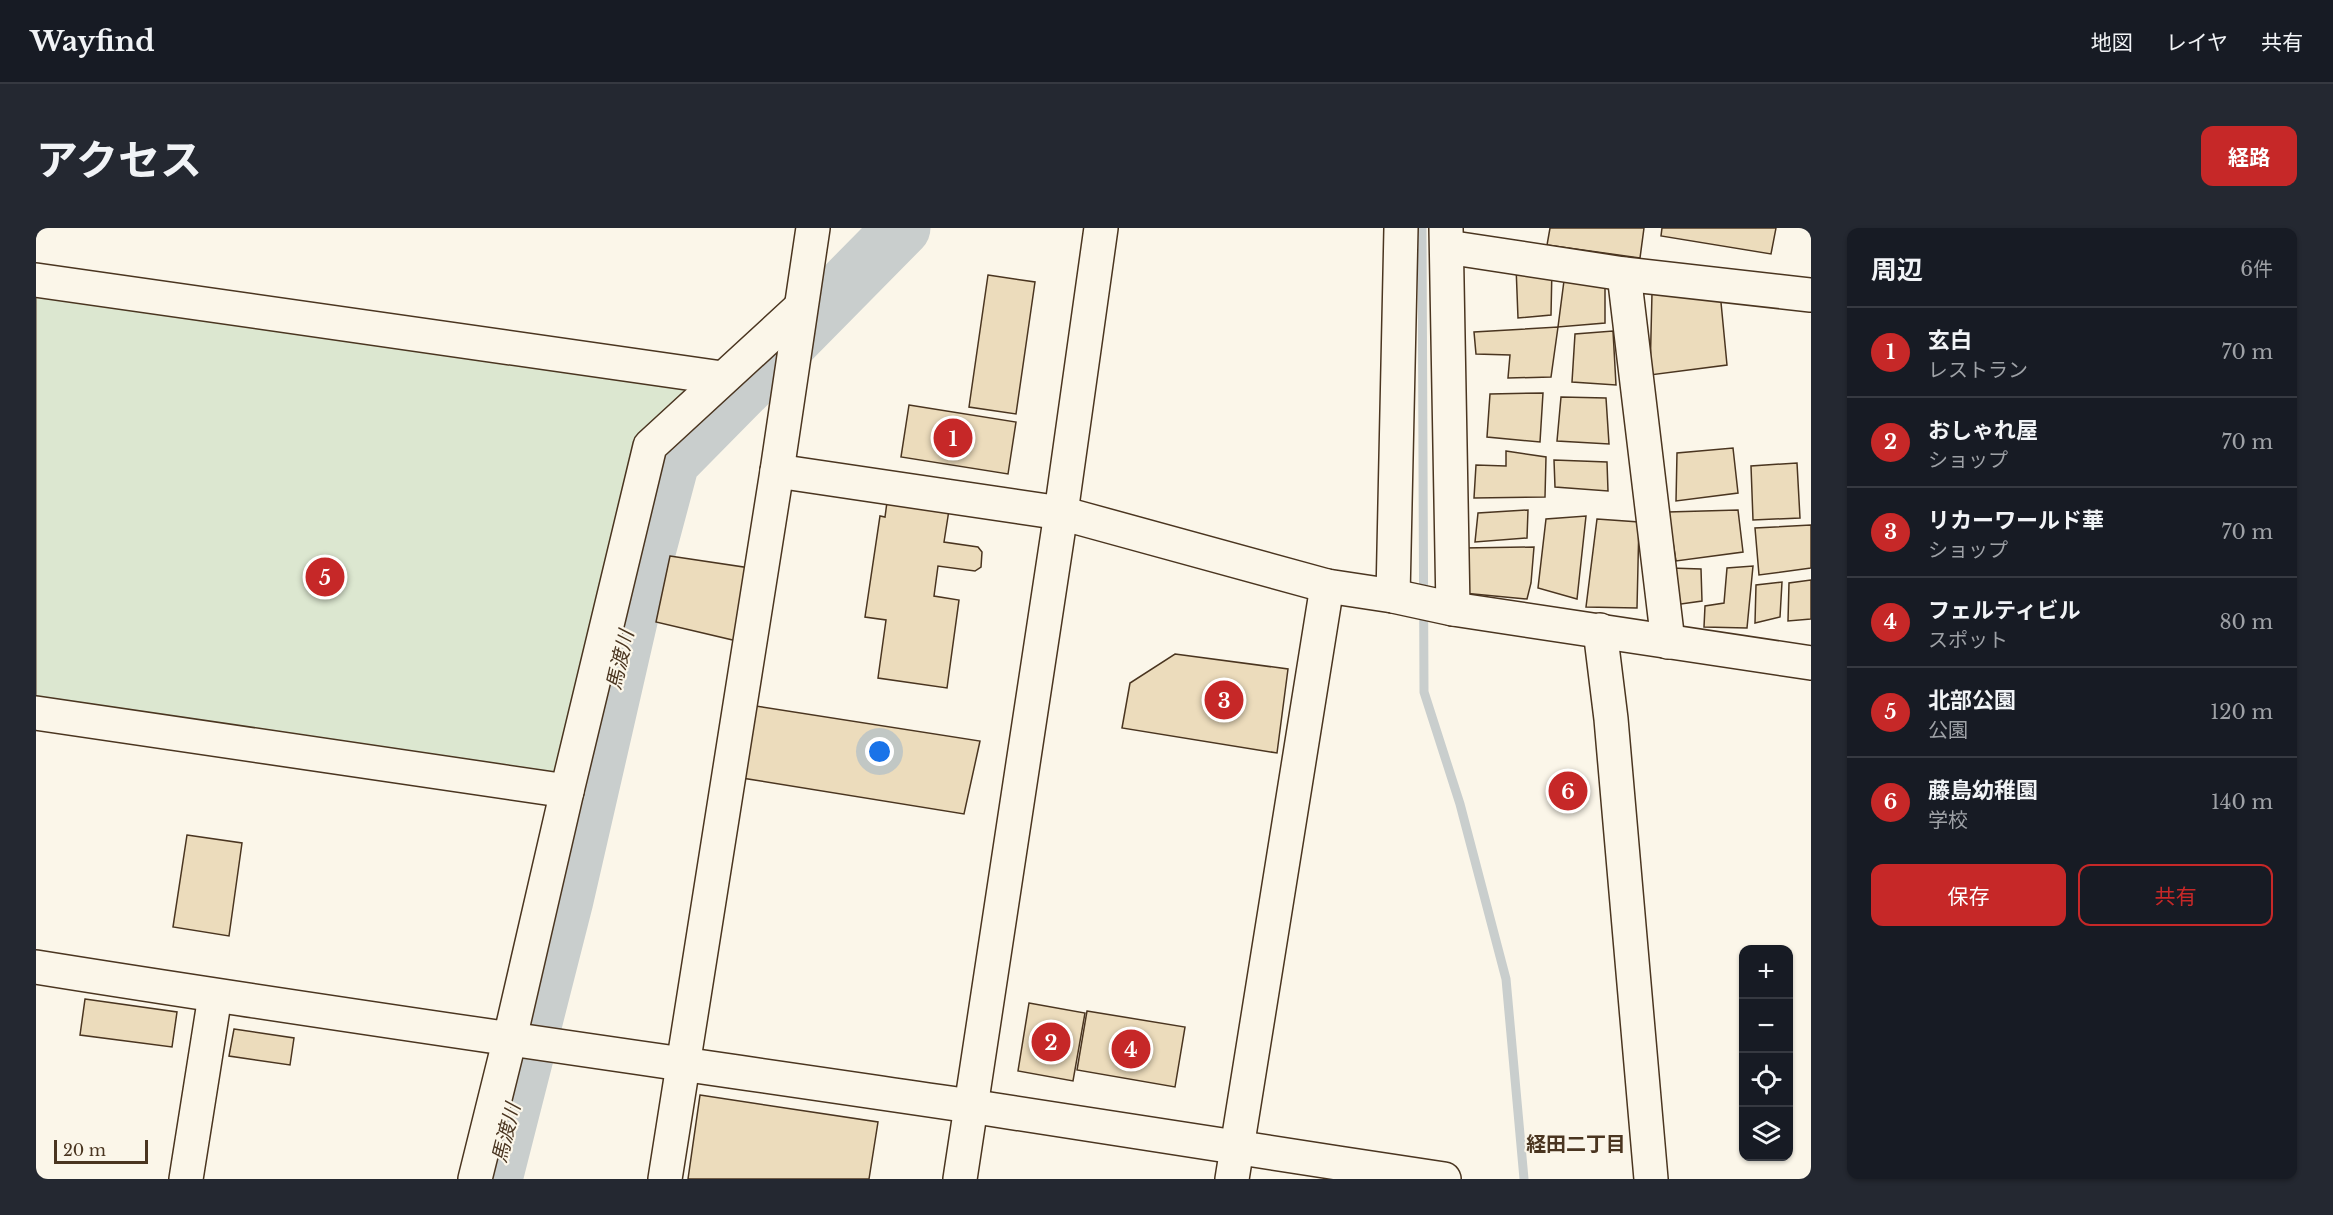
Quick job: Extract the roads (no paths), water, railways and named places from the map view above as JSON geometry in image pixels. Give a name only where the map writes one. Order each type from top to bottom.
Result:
[{"type":"street","points":[[664,1179],[777,471],[813,228]]},
{"type":"street","points":[[960,1179],[1061,513],[1101,228]]},
{"type":"street","points":[[1393,596],[1401,228]]},
{"type":"street","points":[[1453,609],[1447,238],[1624,274],[1811,295]]},
{"type":"street","points":[[1624,274],[1668,642]]},
{"type":"street","points":[[36,280],[722,378]]},
{"type":"street","points":[[475,1179],[650,446],[800,308]]},
{"type":"street","points":[[777,471],[1061,513],[1327,586],[1393,596],[1453,609],[1811,663]]},
{"type":"street","points":[[1232,1179],[1327,586]]},
{"type":"street","points":[[1600,630],[1615,761],[1651,1179]]},
{"type":"street","points":[[36,714],[567,791]]},
{"type":"street","points":[[36,967],[215,996],[970,1106],[1444,1179]]},
{"type":"street","points":[[186,1179],[215,996]]},
{"type":"waterway","name":"馬渡川","points":[[494,1179],[565,900],[631,612],[671,462],[902,228]]},
{"type":"waterway","points":[[1422,228],[1424,692],[1460,804],[1506,979],[1524,1179]]},
{"type":"place","name":"玄白","points":[[953,438]]},
{"type":"place","name":"北部公園","points":[[325,577]]},
{"type":"place","name":"リカーワールド華","points":[[1224,700]]},
{"type":"place","name":"藤島幼稚園","points":[[1568,791]]},
{"type":"place","name":"おしゃれ屋","points":[[1051,1042]]},
{"type":"place","name":"フェルティビル","points":[[1131,1049]]},
{"type":"district","name":"経田二丁目","points":[[1576,1144]]}]
